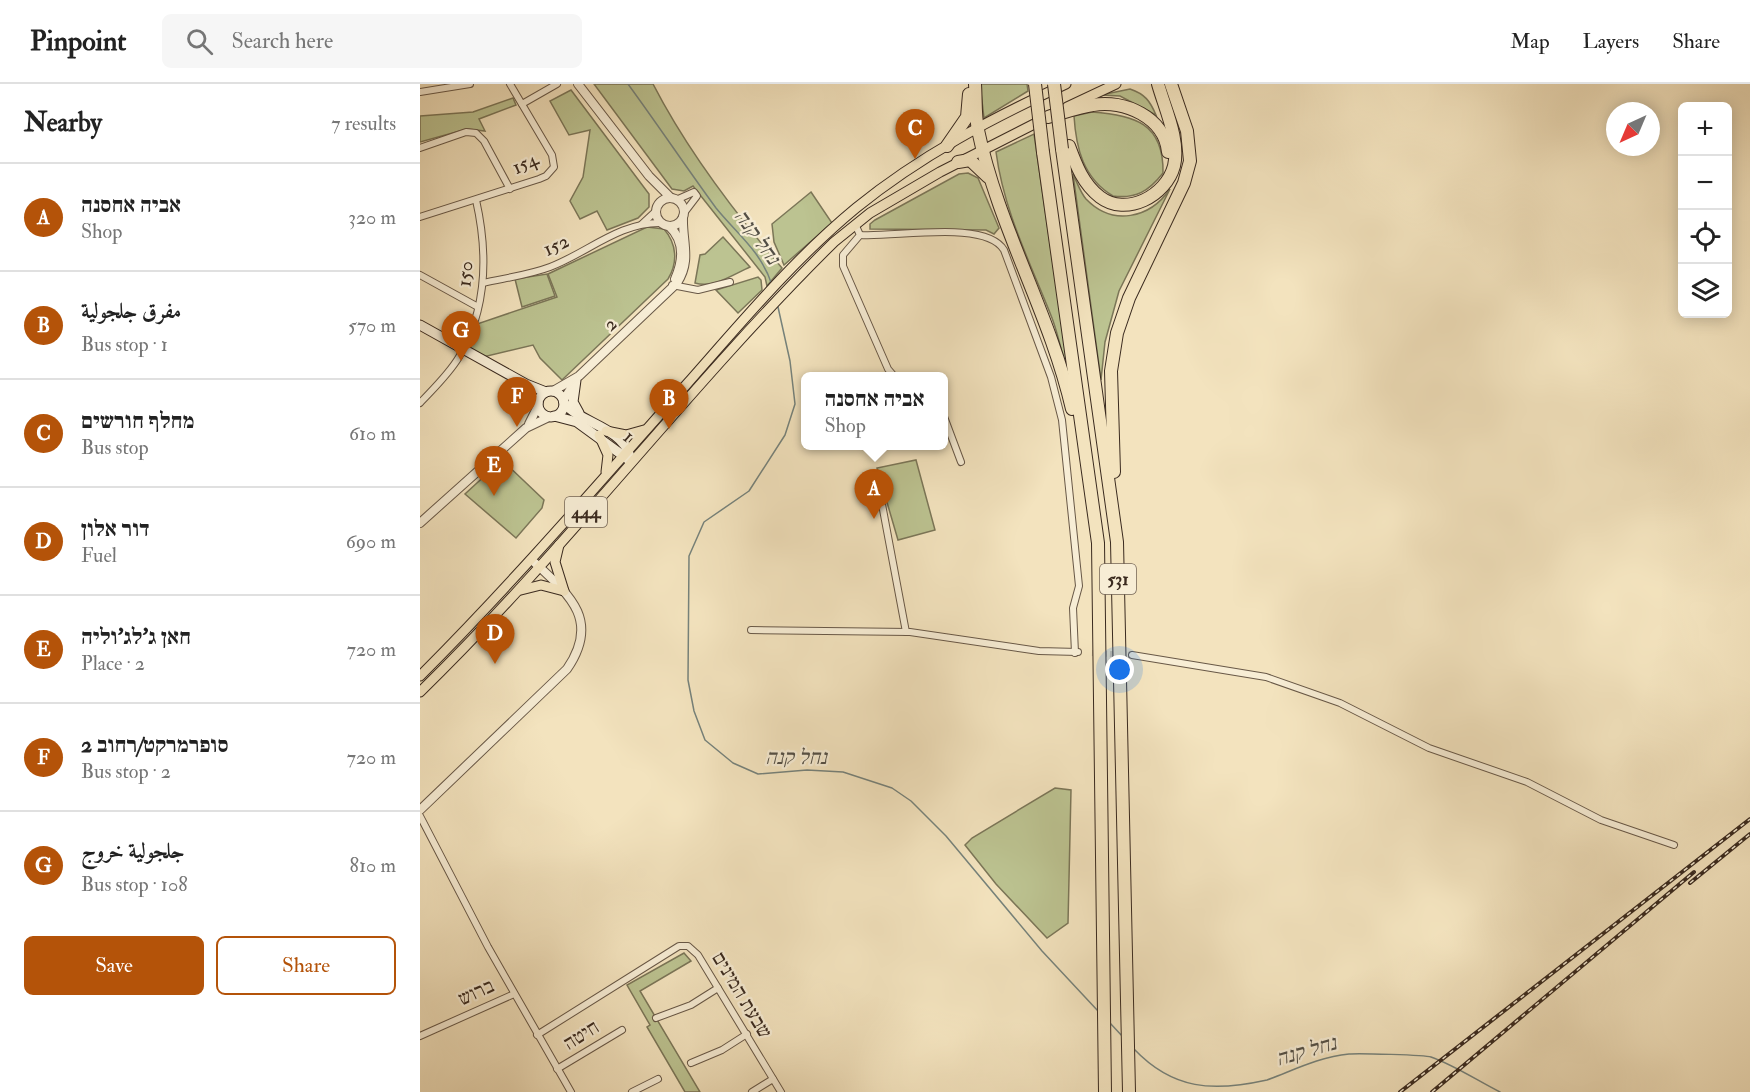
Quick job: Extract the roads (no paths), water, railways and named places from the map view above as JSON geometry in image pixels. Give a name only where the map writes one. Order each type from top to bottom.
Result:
[{"type":"highway","points":[[946,146],[967,117],[970,84]]},
{"type":"highway","points":[[975,84],[978,127],[991,181],[1064,377],[1078,436],[1098,543]]},
{"type":"highway","name":"531","points":[[1035,84],[1098,543],[1106,991],[1105,1092]]},
{"type":"highway","name":"531","points":[[1055,84],[1066,147],[1117,542],[1129,1092]]},
{"type":"highway","points":[[1066,147],[1081,176],[1100,197],[1110,203],[1137,203],[1161,188],[1174,165],[1175,151],[1158,84]]},
{"type":"highway","points":[[1117,542],[1111,371],[1123,314],[1188,171],[1190,161],[1187,131],[1174,88]]},
{"type":"highway","points":[[1048,117],[1096,104],[1125,108],[1144,114],[1166,138],[1168,167],[1161,188]]},
{"type":"highway","points":[[958,162],[970,160],[991,181]]},
{"type":"main road","name":"444","points":[[420,692],[559,544],[648,427],[742,322],[785,275],[855,209],[899,175],[978,127],[1066,84]]},
{"type":"main road","name":"444","points":[[420,676],[531,558],[603,477],[855,224],[958,162],[1116,84]]},
{"type":"main road","points":[[420,325],[462,352],[528,392],[541,412],[552,416],[562,410],[563,402],[560,395],[534,388],[462,352],[420,332]]},
{"type":"main road","points":[[577,378],[573,402],[580,415]]},
{"type":"main road","points":[[538,405],[549,392]]},
{"type":"main road","name":"1","points":[[563,402],[627,455]]},
{"type":"main road","name":"1","points":[[552,416],[572,419],[602,433]]},
{"type":"main road","points":[[603,477],[608,455],[602,433],[626,435],[648,427]]},
{"type":"main road","points":[[559,544],[555,562],[564,591]]},
{"type":"main road","points":[[513,595],[531,585],[550,586],[564,591]]},
{"type":"street","points":[[420,92],[470,84]]},
{"type":"street","name":"154","points":[[420,218],[546,176],[555,162],[510,84]]},
{"type":"street","points":[[522,104],[557,84]]},
{"type":"street","points":[[578,84],[649,176],[682,205],[683,215]]},
{"type":"street","points":[[420,148],[466,132],[476,133],[484,141],[510,189]]},
{"type":"street","points":[[649,176],[657,208],[665,225],[679,223],[688,204],[697,196],[694,192],[664,200],[657,208]]},
{"type":"street","name":"150","points":[[462,352],[478,307],[483,283],[482,231],[476,200]]},
{"type":"street","name":"152","points":[[483,283],[553,266],[607,238],[639,225],[657,208]]},
{"type":"street","name":"2","points":[[549,392],[577,378],[673,286],[684,271],[687,257],[683,215]]},
{"type":"street","points":[[855,224],[860,235]]},
{"type":"street","name":"152","points":[[639,225],[665,225]]},
{"type":"street","name":"2","points":[[665,225],[677,234],[681,252],[679,269],[673,286]]},
{"type":"street","points":[[1001,244],[1009,228]]},
{"type":"street","points":[[751,630],[906,632],[1039,651],[1077,652],[1073,608],[1079,586],[1062,420],[1051,377],[1001,244],[986,236],[968,234],[860,235],[843,255],[843,266],[891,372]]},
{"type":"street","points":[[420,274],[478,307]]},
{"type":"street","points":[[673,286],[698,290],[730,282]]},
{"type":"street","points":[[420,403],[462,352]]},
{"type":"street","name":"2","points":[[563,402],[577,378]]},
{"type":"street","points":[[526,428],[538,405]]},
{"type":"street","points":[[420,523],[526,428],[552,416]]},
{"type":"street","points":[[948,427],[961,462]]},
{"type":"street","points":[[881,499],[906,632]]},
{"type":"street","points":[[420,810],[567,669],[577,654],[583,629],[579,614],[564,591],[531,558]]},
{"type":"street","points":[[1132,655],[1266,677],[1340,704],[1429,748],[1527,782],[1601,820],[1674,845]]},
{"type":"street","points":[[420,816],[514,993],[571,1092]]},
{"type":"street","name":"שבעת המינים","points":[[537,1035],[679,946],[688,946],[694,951],[718,988],[781,1092]]},
{"type":"street","points":[[656,1018],[691,1005],[718,988]]},
{"type":"street","name":"ברוש","points":[[420,1036],[514,993]]},
{"type":"street","name":"חיטה","points":[[557,1069],[622,1030]]},
{"type":"street","points":[[692,1063],[722,1050],[747,1035]]},
{"type":"street","points":[[632,1092],[658,1079]]},
{"type":"street","points":[[752,1092],[773,1079]]},
{"type":"waterway","name":"נחל קנה","points":[[628,84],[716,208],[762,262],[772,285]]},
{"type":"waterway","name":"נחל קנה","points":[[778,307],[790,361],[795,404],[785,435],[749,491],[704,522],[689,556],[688,680],[694,711],[705,740],[733,763],[758,774],[807,770],[843,772],[892,788],[911,801],[946,836],[1042,951],[1098,1011]]},
{"type":"waterway","name":"נחל קנה","points":[[1110,1023],[1123,1037]]},
{"type":"waterway","name":"נחל קנה","points":[[1134,1049],[1164,1073],[1179,1080],[1211,1086],[1229,1086],[1267,1080],[1327,1058],[1349,1054],[1377,1054],[1431,1057],[1500,1092]]},
{"type":"tunnel","points":[[1092,653],[1132,655]]},
{"type":"railway","points":[[1400,1092],[1750,819]]},
{"type":"railway","points":[[1690,883],[1750,834]]},
{"type":"railway","points":[[1432,1092],[1694,872]]},
{"type":"place","name":"מחלף חורשים","points":[[915,159]]},
{"type":"place","name":"جلجولية خروج","points":[[461,361]]},
{"type":"place","name":"סופרמרקט/רחוב 2","points":[[517,427]]},
{"type":"place","name":"مفرق جلجولية","points":[[669,429]]},
{"type":"place","name":"חאן ג'לג'וליה","points":[[494,496]]},
{"type":"place","name":"אביה אחסנה","points":[[874,519]]},
{"type":"place","name":"דור אלון","points":[[495,664]]}]
